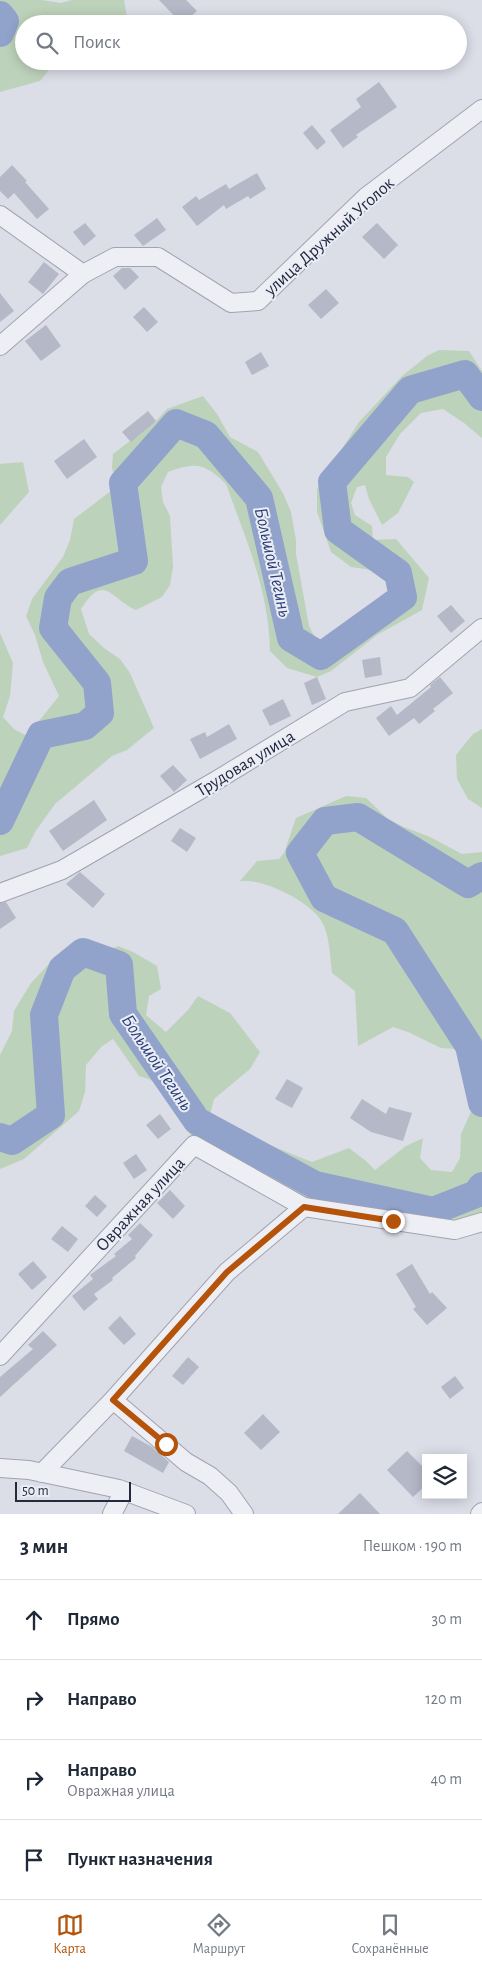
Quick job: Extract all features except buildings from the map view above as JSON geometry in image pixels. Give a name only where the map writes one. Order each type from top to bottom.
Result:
[{"type":"street","name":"улица Дружный Уголок","points":[[0,346],[83,274],[115,257],[158,257],[230,303],[258,301],[366,197],[482,109]]},
{"type":"street","points":[[0,215],[83,274]]},
{"type":"street","name":"Трудовая улица","points":[[0,892],[62,870],[217,780],[345,702],[410,688],[482,628]]},
{"type":"street","name":"Овражная улица","points":[[0,1356],[194,1146],[304,1207],[455,1230],[482,1222]]},
{"type":"street","points":[[42,1473],[113,1400],[227,1272],[304,1207]]},
{"type":"street","points":[[113,1400],[186,1462],[210,1476],[229,1493],[244,1514]]},
{"type":"street","points":[[0,1468],[42,1473],[124,1491],[186,1514]]},
{"type":"street","points":[[112,1514],[124,1491]]},
{"type":"green space","points":[[0,0],[41,0],[61,3],[72,0],[124,0],[126,15],[15,15],[15,70],[49,70],[40,81],[0,92]]},
{"type":"green space","points":[[439,350],[469,351],[482,371],[482,438],[443,409],[421,413],[400,434],[386,457],[386,475],[408,477],[414,482],[398,513],[382,525],[369,499],[365,485],[357,487],[351,503],[355,515],[372,526],[373,540],[396,539],[429,578],[422,610],[377,635],[331,671],[317,677],[287,668],[270,651],[266,607],[261,586],[226,484],[212,472],[199,466],[168,472],[161,487],[163,502],[170,516],[173,567],[170,585],[162,597],[136,610],[107,591],[102,590],[89,598],[81,609],[89,634],[120,659],[130,673],[154,728],[127,750],[112,756],[55,804],[35,832],[27,848],[0,856],[0,633],[13,663],[10,696],[3,717],[14,729],[27,736],[59,696],[43,662],[35,635],[26,616],[32,599],[63,557],[70,540],[74,519],[116,487],[112,467],[113,454],[156,421],[167,409],[203,396],[217,414],[230,437],[258,452],[283,493],[291,512],[296,540],[296,554],[309,626],[320,648],[368,614],[377,606],[391,587],[386,572],[351,567],[331,552],[317,512],[317,489],[359,422],[402,376],[427,356]]},
{"type":"green space","points":[[23,462],[29,492],[0,525],[0,464]]},
{"type":"green space","points":[[482,729],[482,808],[468,799],[457,779],[456,755],[473,734]]},
{"type":"green space","points":[[346,796],[366,798],[388,819],[430,837],[462,854],[482,852],[482,1222],[460,1228],[304,1207],[194,1145],[186,1123],[175,1103],[160,1086],[139,1076],[113,1039],[101,1047],[86,1065],[85,1092],[79,1111],[24,1159],[0,1169],[0,1055],[12,1031],[14,1011],[31,983],[48,965],[69,951],[85,961],[118,946],[133,952],[157,966],[161,989],[149,996],[146,1015],[166,1032],[188,1010],[198,996],[230,1013],[260,1052],[250,1069],[214,1099],[210,1115],[227,1128],[312,1162],[349,1148],[375,1170],[406,1146],[423,1138],[420,1158],[431,1170],[452,1172],[460,1158],[461,1134],[474,1105],[469,1070],[457,1049],[441,1048],[393,1027],[358,1046],[355,991],[332,973],[328,937],[320,919],[306,905],[287,894],[258,882],[240,881],[257,861],[279,859],[284,853],[296,818]]},
{"type":"waterway","name":"Большой Тегинь","points":[[0,15],[5,21],[0,33]]},
{"type":"waterway","name":"Большой Тегинь","points":[[0,821],[41,735],[85,726],[100,713],[97,683],[53,628],[58,598],[70,582],[134,561],[123,483],[176,423],[206,435],[259,498],[291,638],[321,656],[403,597],[398,573],[338,530],[332,482],[410,390],[465,374],[482,397]]},
{"type":"waterway","name":"Большой Тегинь","points":[[482,876],[468,884],[358,817],[325,821],[300,853],[324,898],[395,931],[469,1046],[482,1103]]},
{"type":"waterway","name":"Большой Тегинь","points":[[0,1137],[12,1141],[51,1115],[44,1015],[62,969],[83,952],[119,965],[123,1014],[197,1121],[315,1185],[433,1211],[476,1194],[482,1186]]},
{"type":"route","points":[[166,1444],[113,1400],[227,1272],[304,1207],[393,1221]]}]
